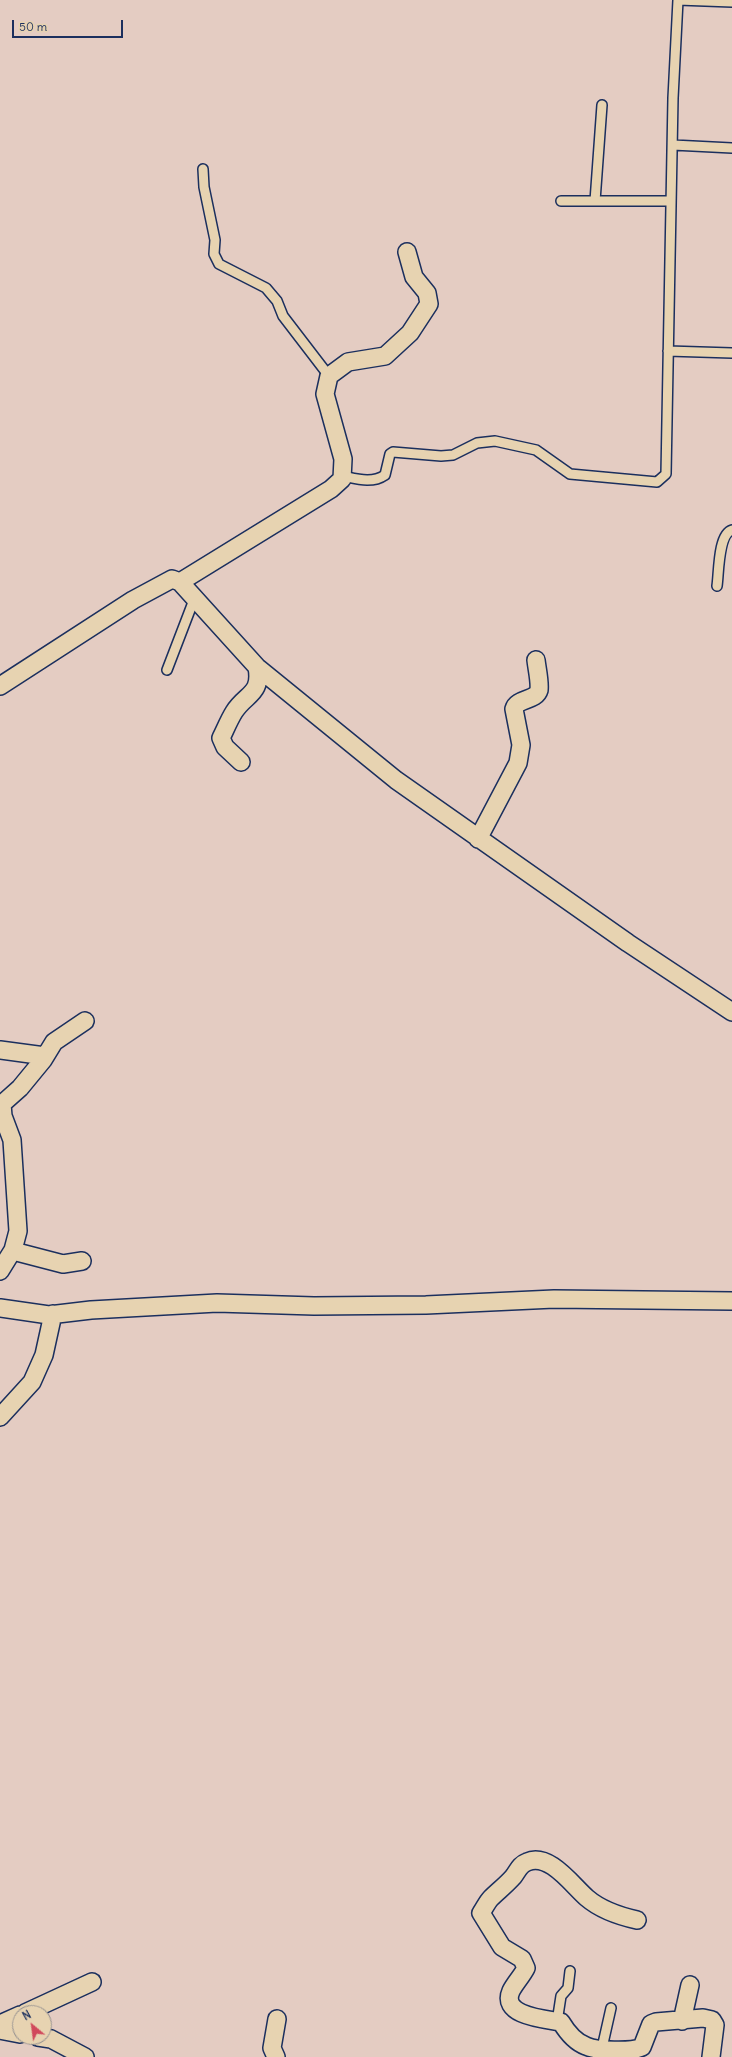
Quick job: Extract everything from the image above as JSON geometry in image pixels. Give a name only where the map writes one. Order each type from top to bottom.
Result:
[{"type":"street","points":[[180,582],[331,490],[342,479],[343,459],[325,394],[329,376],[348,362],[385,356],[410,333],[429,304],[427,293],[414,277],[407,252]]},
{"type":"street","points":[[0,686],[133,600],[172,579],[180,582],[195,597],[209,616],[257,667],[396,780],[628,943],[732,1012]]},
{"type":"street","points":[[478,839],[518,764],[520,745],[514,709],[518,704],[536,694],[539,690],[536,660]]},
{"type":"street","points":[[241,762],[225,747],[222,738],[234,712],[254,691],[259,679],[257,667]]},
{"type":"street","points":[[0,1271],[13,1251],[18,1231],[12,1140],[3,1116],[2,1104],[20,1088],[54,1042],[85,1021]]},
{"type":"street","points":[[0,1050],[45,1056]]},
{"type":"street","points":[[13,1251],[63,1264],[82,1261]]},
{"type":"street","points":[[0,1308],[53,1314],[217,1304],[314,1306],[426,1305],[554,1299],[732,1301]]},
{"type":"street","points":[[0,1417],[32,1382],[44,1355],[53,1314]]},
{"type":"street","points":[[637,1920],[619,1916],[605,1910],[587,1898],[562,1874],[546,1862],[539,1859],[528,1861],[519,1867],[514,1876],[489,1899],[481,1913],[502,1947],[522,1958],[526,1968],[511,1992],[509,2004],[512,2008],[523,2013],[561,2022],[571,2036],[586,2047],[628,2051],[642,2047],[651,2024],[656,2022],[682,2021],[703,2018],[712,2020],[715,2025],[711,2057]]},
{"type":"street","points":[[42,2005],[92,1982]]},
{"type":"street","points":[[682,2021],[690,1985]]},
{"type":"street","points":[[0,2024],[12,2019]]},
{"type":"street","points":[[276,2057],[272,2048],[277,2019]]},
{"type":"street","points":[[0,2030],[12,2032]]},
{"type":"street","points":[[52,2040],[85,2057]]},
{"type":"lane","points":[[342,476],[368,481],[379,479],[385,476],[390,454],[393,452],[442,456],[453,455],[478,443],[495,441],[536,450],[570,474],[657,482],[666,474],[671,201],[678,0],[732,2]]},
{"type":"lane","points":[[596,201],[602,105]]},
{"type":"lane","points":[[673,146],[732,148]]},
{"type":"lane","points":[[203,169],[204,187],[215,240],[214,254],[219,264],[266,288],[277,301],[283,316],[329,376]]},
{"type":"lane","points":[[561,201],[671,201]]},
{"type":"lane","points":[[668,351],[732,353]]},
{"type":"lane","points":[[717,586],[722,542],[725,534],[732,530]]},
{"type":"lane","points":[[167,670],[195,597]]},
{"type":"lane","points":[[557,2022],[561,1996],[568,1988],[570,1971]]},
{"type":"lane","points":[[602,2048],[611,2008]]}]
